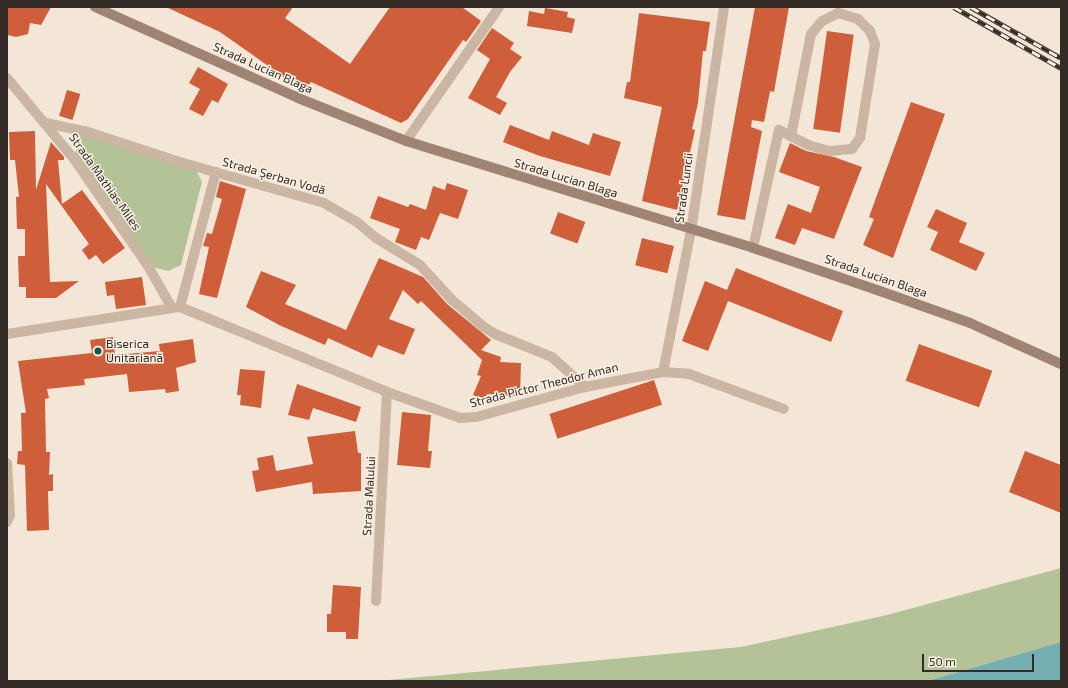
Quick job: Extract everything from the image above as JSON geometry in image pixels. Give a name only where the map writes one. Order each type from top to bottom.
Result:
[{"type":"street","name":"Strada Lucian Blaga","points":[[95,7],[298,98],[406,141],[753,248],[970,323],[1038,352],[1061,364]]},
{"type":"street","points":[[406,141],[499,7]]},
{"type":"street","name":"Strada Luncii","points":[[663,372],[691,230],[724,7]]},
{"type":"street","points":[[753,248],[779,130],[791,136],[829,151],[852,149],[860,138],[875,44],[870,31],[858,19],[838,13],[822,21],[811,34],[791,136]]},
{"type":"street","name":"Strada Mathias Miles","points":[[7,78],[46,123],[176,307]]},
{"type":"street","name":"Strada Șerban Vodă","points":[[46,123],[85,131],[216,172],[324,203],[357,222],[376,238],[420,265],[472,319],[495,334],[552,357],[585,387]]},
{"type":"street","points":[[7,334],[176,307],[216,172]]},
{"type":"street","name":"Strada Pictor Theodor Aman","points":[[176,307],[387,392],[460,418],[476,417],[585,387],[663,372],[689,374],[784,409]]},
{"type":"street","name":"Strada Malului","points":[[376,601],[387,392]]},
{"type":"street","points":[[7,463],[10,515],[7,522]]},
{"type":"green space","points":[[85,131],[196,170],[202,182],[181,265],[168,271],[148,266],[74,159],[79,137]]},
{"type":"green space","points":[[1061,568],[1061,642],[927,681],[378,681],[741,647],[887,615]]},
{"type":"water","points":[[1061,642],[1061,681],[927,681]]},
{"type":"building","points":[[7,7],[51,7],[41,25],[30,23],[28,34],[16,37],[7,35]]},
{"type":"building","points":[[166,7],[293,7],[285,18],[350,64],[390,7],[462,7],[481,21],[466,42],[463,40],[408,119],[401,123],[311,82],[304,91],[220,32]]},
{"type":"building","points":[[755,7],[789,7],[774,92],[770,91],[764,122],[752,120],[751,127],[762,131],[745,220],[717,215]]},
{"type":"building","points":[[545,8],[568,12],[567,17],[575,19],[572,33],[527,26],[529,11],[544,14]]},
{"type":"building","points":[[639,13],[710,22],[706,51],[703,51],[698,103],[692,129],[695,130],[677,210],[642,201],[662,107],[624,98],[627,82],[630,82]]},
{"type":"building","points":[[492,28],[514,43],[510,49],[522,57],[510,72],[496,97],[507,103],[500,115],[468,98],[490,59],[477,50]]},
{"type":"building","points":[[827,31],[854,35],[840,133],[813,129]]},
{"type":"building","points":[[198,67],[228,84],[218,103],[212,100],[203,116],[189,109],[200,89],[189,83]]},
{"type":"building","points":[[67,90],[80,94],[72,120],[59,116]]},
{"type":"building","points":[[911,102],[945,114],[893,258],[863,245],[874,219],[869,217]]},
{"type":"building","points":[[510,125],[549,140],[552,131],[589,145],[593,133],[621,142],[610,176],[540,156],[503,142]]},
{"type":"building","points":[[35,131],[36,190],[51,142],[64,157],[64,160],[58,160],[62,204],[82,190],[125,248],[103,264],[96,255],[89,260],[82,250],[89,244],[46,184],[50,282],[79,281],[56,298],[26,298],[26,287],[19,287],[18,256],[25,256],[25,229],[17,229],[16,197],[19,197],[15,160],[10,160],[9,132]]},
{"type":"building","points":[[790,143],[806,151],[834,157],[862,167],[834,239],[802,228],[795,245],[775,238],[788,204],[811,213],[820,187],[779,172]]},
{"type":"building","points":[[220,181],[246,189],[217,298],[199,294],[209,247],[203,246],[207,233],[212,234],[222,199],[216,197]]},
{"type":"building","points":[[447,183],[468,190],[458,219],[440,213],[429,240],[421,237],[416,250],[395,242],[400,229],[370,218],[378,196],[408,207],[410,204],[426,210],[433,186],[445,190]]},
{"type":"building","points":[[936,209],[967,223],[959,242],[985,253],[976,271],[930,250],[938,232],[927,227]]},
{"type":"building","points":[[558,212],[585,222],[577,244],[550,234]]},
{"type":"building","points":[[642,238],[674,246],[667,273],[635,265]]},
{"type":"building","points":[[379,258],[423,277],[447,304],[491,340],[481,350],[501,357],[500,362],[521,363],[520,396],[487,394],[485,399],[473,395],[481,376],[477,375],[482,360],[421,301],[418,304],[403,290],[389,319],[415,329],[404,355],[378,345],[372,358],[328,338],[325,345],[279,325],[246,307],[261,271],[296,285],[285,304],[346,330]]},
{"type":"building","points":[[736,268],[843,311],[831,342],[728,301],[708,351],[682,341],[705,281],[727,290]]},
{"type":"building","points":[[142,277],[146,305],[116,309],[114,295],[107,296],[105,282]]},
{"type":"building","points":[[113,337],[115,355],[160,351],[159,344],[193,339],[196,362],[176,368],[179,391],[166,393],[165,389],[129,392],[127,374],[84,379],[85,385],[47,389],[49,398],[45,399],[46,452],[50,452],[49,475],[53,474],[53,491],[48,491],[49,530],[27,531],[25,465],[17,464],[18,451],[22,451],[21,413],[26,413],[18,361],[92,353],[90,340]]},
{"type":"building","points":[[919,344],[992,371],[979,407],[906,381]]},
{"type":"building","points":[[240,369],[265,371],[261,408],[240,405],[241,395],[237,395]]},
{"type":"building","points":[[654,380],[662,405],[557,439],[549,414]]},
{"type":"building","points":[[297,384],[361,407],[356,422],[313,408],[309,420],[288,415]]},
{"type":"building","points":[[402,412],[431,415],[428,451],[432,451],[430,468],[397,465]]},
{"type":"building","points":[[355,431],[358,453],[361,453],[361,491],[313,494],[312,482],[256,492],[252,471],[259,470],[257,458],[273,455],[276,471],[313,464],[307,437]]},
{"type":"building","points":[[1025,451],[1061,465],[1061,513],[1009,492]]},
{"type":"building","points":[[333,585],[361,587],[358,639],[346,639],[346,632],[327,632],[327,614],[331,614]]},
{"type":"railway","points":[[954,7],[1061,68]]},
{"type":"railway","points":[[971,7],[1061,58]]},
{"type":"place","name":"Biserica Unitariană","points":[[98,351]]}]
